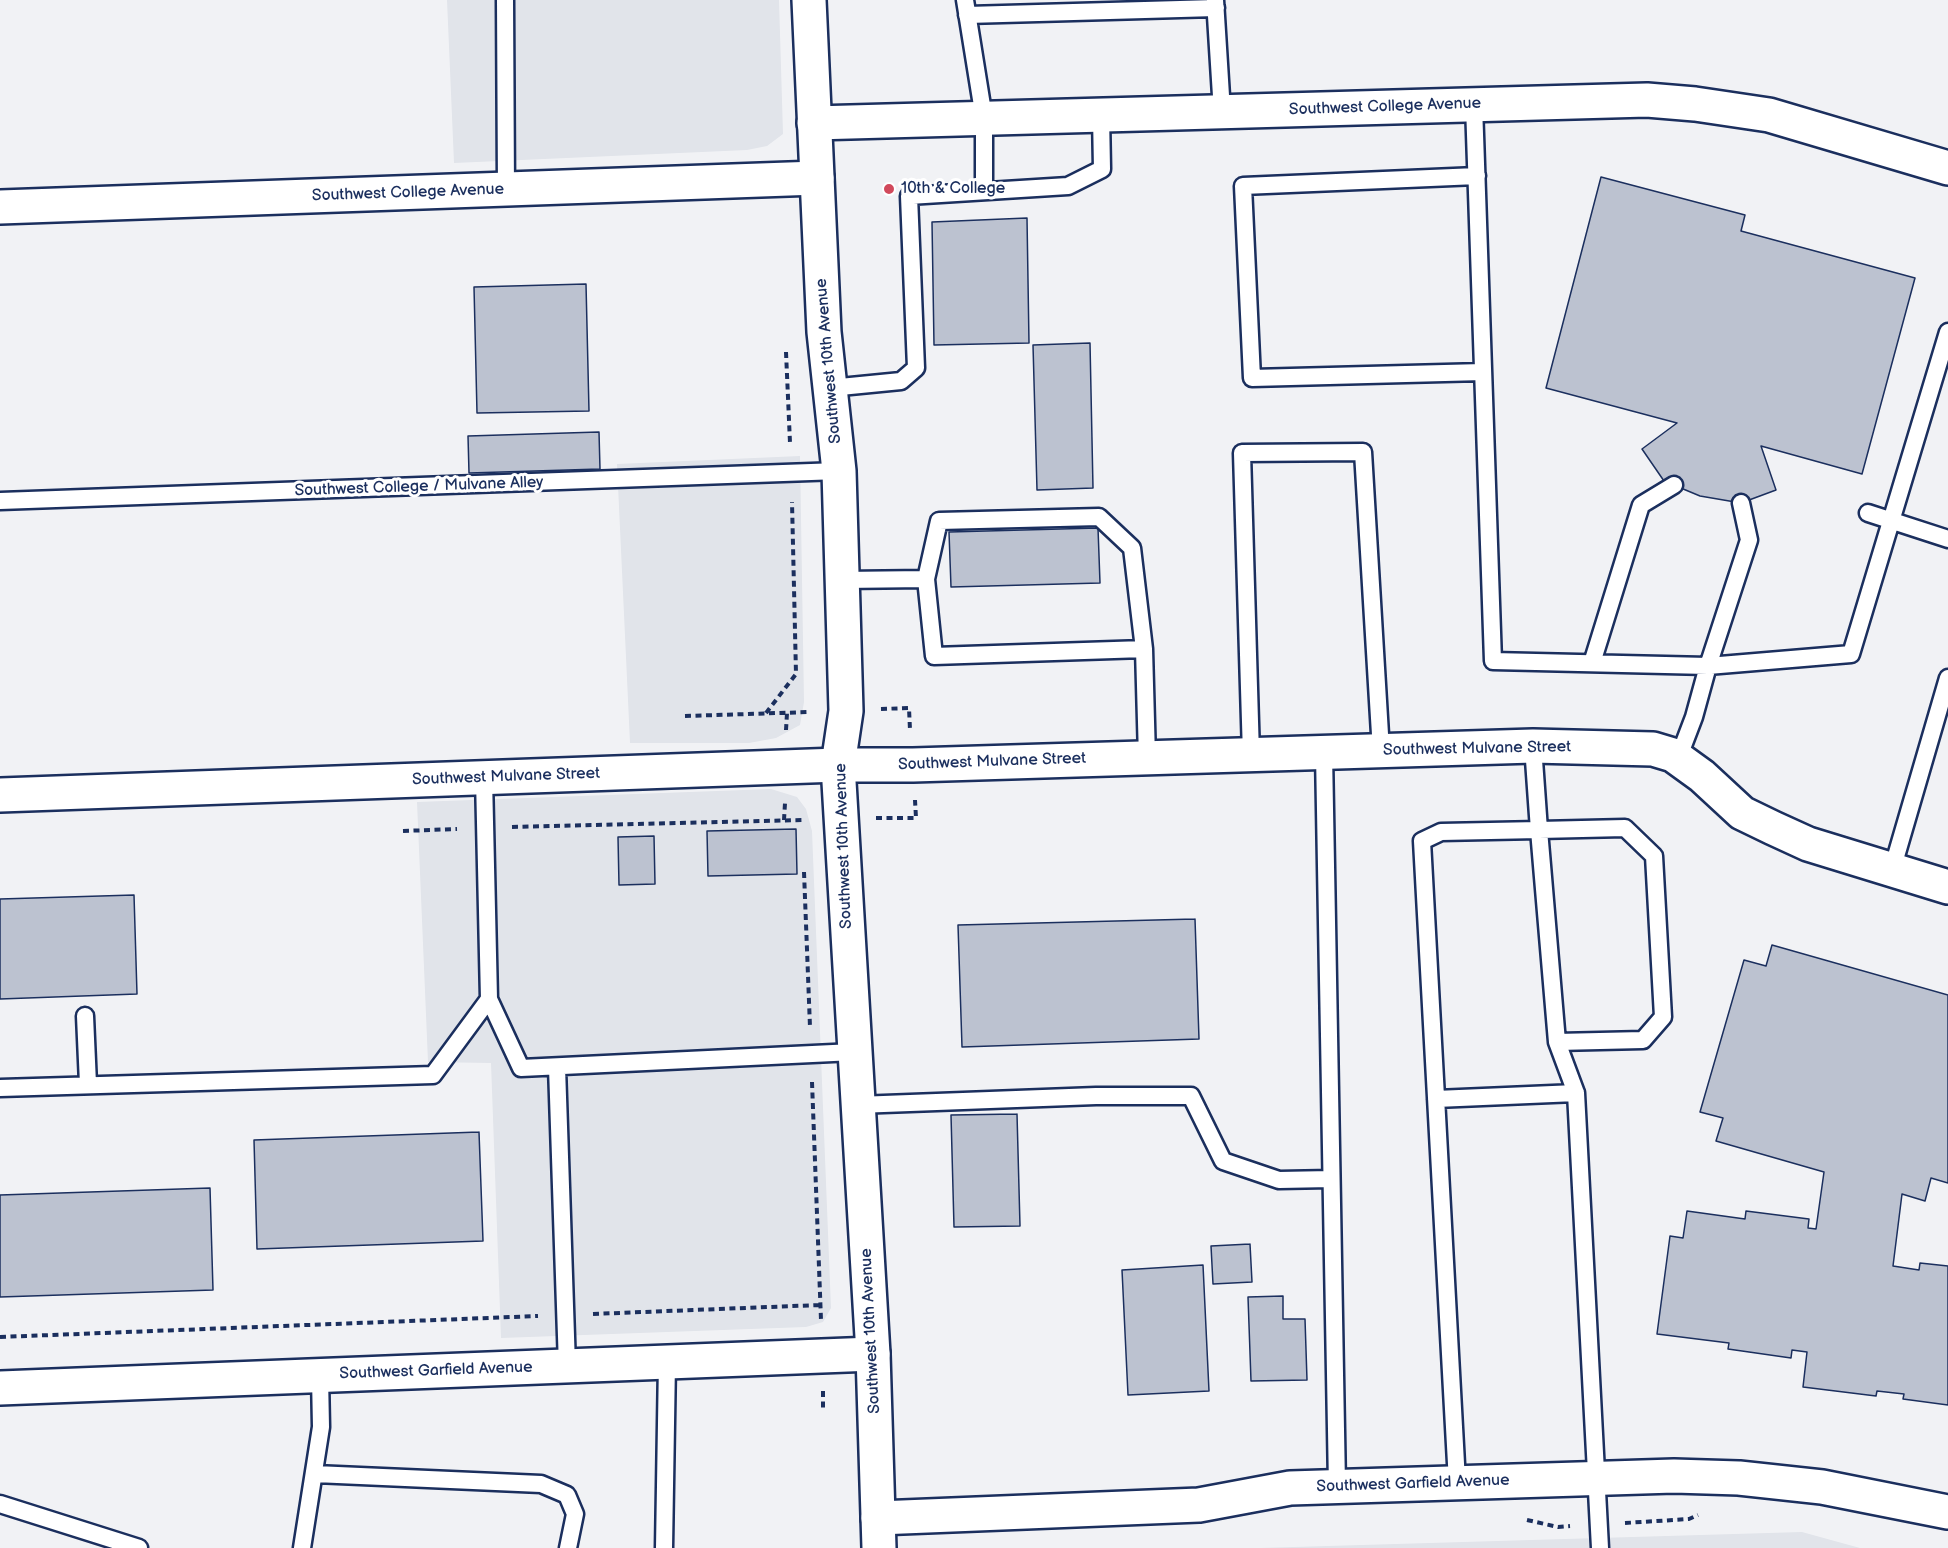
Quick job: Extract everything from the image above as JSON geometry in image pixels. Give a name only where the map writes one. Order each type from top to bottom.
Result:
[{"type":"street","name":"Southwest 10th Avenue","points":[[809,0],[824,332],[839,471],[846,711],[838,765],[857,1105],[863,1162],[873,1354],[878,1533]]},
{"type":"street","name":"Southwest College Avenue","points":[[814,123],[1647,100],[1695,104],[1769,115],[1948,168]]},
{"type":"street","name":"Southwest College Avenue","points":[[0,207],[817,178]]},
{"type":"street","name":"Southwest Mulvane Street","points":[[0,795],[838,765],[1533,746],[1653,749],[1678,759],[1702,776],[1742,813],[1808,844],[1948,887]]},
{"type":"street","name":"Southwest Garfield Avenue","points":[[0,1388],[873,1354]]},
{"type":"street","name":"Southwest Garfield Avenue","points":[[878,1533],[1199,1505],[1290,1488],[1596,1479],[1739,1478],[1822,1487],[1948,1512]]},
{"type":"lane","points":[[505,0],[506,189]]},
{"type":"lane","points":[[984,191],[984,118],[966,7],[1215,4],[1222,112]]},
{"type":"lane","points":[[1474,105],[1493,661],[1708,666],[1851,654],[1893,521],[1948,332]]},
{"type":"lane","points":[[830,388],[901,381],[916,368],[909,196],[1068,186],[1102,169],[1101,115]]},
{"type":"lane","points":[[1477,176],[1243,186],[1252,378],[1483,372]]},
{"type":"lane","points":[[1251,755],[1242,453],[1363,452],[1381,751]]},
{"type":"lane","name":"Southwest College / Mulvane Alley","points":[[0,501],[839,471]]},
{"type":"lane","points":[[1592,663],[1641,505],[1674,485]]},
{"type":"lane","points":[[1678,759],[1695,717],[1708,666],[1749,540],[1741,503]]},
{"type":"lane","points":[[1868,513],[1948,538]]},
{"type":"lane","points":[[1144,650],[934,656],[926,579],[939,521],[1099,517],[1132,548],[1144,650],[1147,758]]},
{"type":"lane","points":[[842,580],[926,579]]},
{"type":"lane","points":[[1892,870],[1948,678]]},
{"type":"lane","points":[[1533,746],[1557,1042],[1576,1093],[1600,1548]]},
{"type":"lane","points":[[1324,753],[1337,1486]]},
{"type":"lane","points":[[484,778],[489,999],[521,1068],[854,1052]]},
{"type":"lane","points":[[1457,1482],[1422,841],[1442,832],[1625,828],[1654,856],[1663,1017],[1643,1040],[1557,1042]]},
{"type":"lane","points":[[0,1088],[434,1075],[489,999]]},
{"type":"lane","points":[[85,1016],[88,1084]]},
{"type":"lane","points":[[557,1067],[567,1366]]},
{"type":"lane","points":[[1437,1100],[1576,1093]]},
{"type":"lane","points":[[857,1105],[1096,1096],[1191,1096],[1223,1161],[1279,1180],[1331,1179]]},
{"type":"lane","points":[[664,1548],[667,1361]]},
{"type":"lane","points":[[302,1548],[321,1427],[320,1376]]},
{"type":"lane","points":[[315,1474],[541,1484],[567,1495],[575,1514],[568,1548]]},
{"type":"lane","points":[[0,1504],[139,1548]]},
{"type":"path","points":[[766,713],[796,674],[792,474],[786,345]]},
{"type":"path","points":[[685,716],[787,713]]},
{"type":"path","points":[[403,831],[803,818],[803,829]]},
{"type":"path","points":[[804,862],[823,1408]]},
{"type":"path","points":[[0,1337],[820,1305]]},
{"type":"path","points":[[1523,1519],[1558,1527],[1689,1519],[1709,1511]]},
{"type":"shaded area","points":[[447,0],[779,0],[783,134],[767,146],[747,150],[454,163]]},
{"type":"shaded area","points":[[800,456],[804,702],[800,725],[776,738],[749,743],[630,743],[617,464]]},
{"type":"shaded area","points":[[771,789],[797,797],[806,809],[812,831],[831,1308],[823,1322],[806,1327],[501,1338],[491,1063],[428,1062],[417,802]]},
{"type":"shaded area","points":[[1802,1532],[1860,1548],[1260,1548]]},
{"type":"building","points":[[1601,177],[1745,215],[1741,231],[1915,278],[1862,474],[1761,446],[1776,490],[1741,503],[1700,496],[1664,481],[1642,449],[1677,423],[1546,388]]},
{"type":"building","points":[[1027,218],[1029,343],[934,345],[932,222]]},
{"type":"building","points":[[586,284],[589,411],[477,413],[474,287]]},
{"type":"building","points":[[1090,343],[1093,488],[1037,490],[1033,345]]},
{"type":"building","points":[[599,432],[600,469],[469,473],[468,436]]},
{"type":"building","points":[[1098,528],[1100,583],[951,587],[949,532]]},
{"type":"building","points":[[796,829],[797,874],[708,876],[707,831]]},
{"type":"building","points":[[654,836],[655,884],[619,885],[618,837]]},
{"type":"building","points":[[134,895],[137,994],[0,999],[0,899]]},
{"type":"building","points":[[1195,919],[1199,1039],[962,1047],[958,925]]},
{"type":"building","points":[[1772,945],[1948,995],[1948,1183],[1931,1178],[1925,1201],[1902,1194],[1893,1266],[1919,1270],[1920,1263],[1948,1266],[1948,1405],[1903,1399],[1904,1394],[1877,1391],[1876,1396],[1803,1387],[1807,1352],[1792,1350],[1791,1358],[1728,1349],[1729,1343],[1657,1334],[1670,1236],[1683,1238],[1687,1211],[1745,1219],[1746,1211],[1809,1219],[1808,1228],[1816,1229],[1824,1172],[1716,1141],[1723,1118],[1700,1112],[1744,960],[1766,966]]},
{"type":"building","points":[[1017,1114],[1020,1226],[954,1227],[951,1115]]},
{"type":"building","points":[[479,1132],[483,1241],[257,1249],[254,1140]]},
{"type":"building","points":[[210,1188],[213,1290],[0,1297],[0,1195]]},
{"type":"building","points":[[1250,1244],[1252,1282],[1213,1284],[1211,1246]]},
{"type":"building","points":[[1203,1265],[1209,1391],[1128,1395],[1122,1270]]},
{"type":"building","points":[[1283,1296],[1283,1319],[1305,1319],[1307,1380],[1251,1381],[1248,1297]]},
{"type":"place","name":"10th & College","points":[[889,189]]}]
